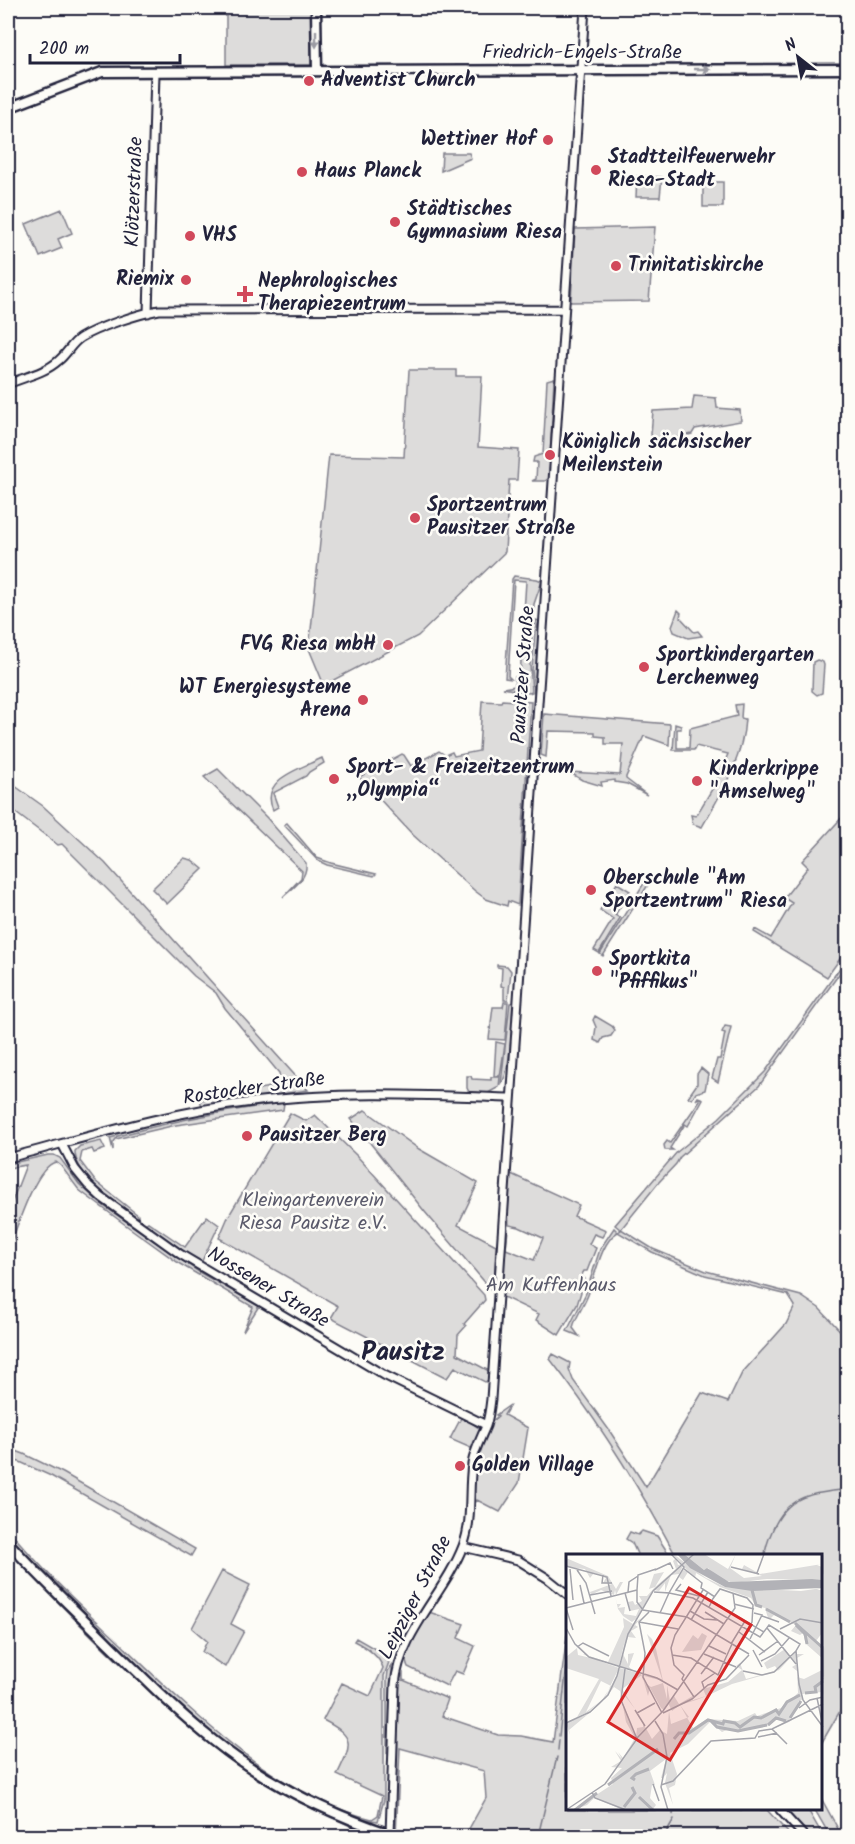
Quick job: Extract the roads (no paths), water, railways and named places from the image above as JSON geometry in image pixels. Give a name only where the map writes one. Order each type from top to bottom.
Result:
[{"type":"main road","points":[[316,8],[316,71]]},
{"type":"main road","name":"Friedrich-Engels-Straße","points":[[155,73],[848,69]]},
{"type":"main road","points":[[8,108],[102,72],[155,73]]},
{"type":"main road","points":[[8,1542],[32,1569],[168,1701],[230,1754],[286,1788],[390,1835]]},
{"type":"street","points":[[581,69],[585,8]]},
{"type":"street","name":"Pausitzer Straße","points":[[505,1186],[581,69]]},
{"type":"street","name":"Klötzerstraße","points":[[148,313],[155,73]]},
{"type":"street","points":[[8,384],[51,366],[73,343],[85,335],[159,310],[564,309]]},
{"type":"street","name":"Rostocker Straße","points":[[8,1158],[228,1105],[341,1094],[511,1098]]},
{"type":"street","name":"Nossener Straße","points":[[62,1144],[75,1169],[88,1185],[101,1197],[180,1254],[375,1370],[486,1425]]},
{"type":"street","name":"Leipziger Straße","points":[[390,1835],[396,1676],[400,1659],[463,1547],[470,1512],[472,1462],[486,1425],[491,1399],[505,1186]]},
{"type":"street","points":[[463,1547],[518,1560],[541,1573],[566,1593]]},
{"type":"street","points":[[782,1811],[804,1836]]},
{"type":"waterway","points":[[765,1554],[766,1545],[773,1529],[787,1508],[803,1497],[848,1489]]},
{"type":"waterway","points":[[559,1736],[566,1673]]},
{"type":"waterway","points":[[558,1750],[559,1740]]},
{"type":"waterway","points":[[538,1836],[557,1757]]},
{"type":"waterway","points":[[664,1836],[674,1819]]},
{"type":"place","name":"Adventist Church","points":[[309,81]]},
{"type":"place","name":"Wettiner Hof","points":[[548,140]]},
{"type":"place","name":"Stadtteilfeuerwehr Riesa-Stadt","points":[[596,170]]},
{"type":"place","name":"Haus Planck","points":[[302,172]]},
{"type":"place","name":"Städtisches Gymnasium Riesa","points":[[395,222]]},
{"type":"place","name":"VHS","points":[[190,236]]},
{"type":"place","name":"Trinitatiskirche","points":[[616,266]]},
{"type":"place","name":"Riemix","points":[[186,280]]},
{"type":"place","name":"Nephrologisches Therapiezentrum","points":[[245,294]]},
{"type":"place","name":"Königlich sächsischer Meilenstein","points":[[550,455]]},
{"type":"place","name":"Sportzentrum Pausitzer Straße","points":[[415,518]]},
{"type":"place","name":"FVG Riesa mbH","points":[[388,645]]},
{"type":"place","name":"Sportkindergarten Lerchenweg","points":[[644,667]]},
{"type":"place","name":"WT Energiesysteme Arena","points":[[363,700]]},
{"type":"place","name":"Sport- & Freizeitzentrum „Olympia“","points":[[334,779]]},
{"type":"place","name":"Kinderkrippe \"Amselweg\"","points":[[697,781]]},
{"type":"place","name":"Oberschule \"Am Sportzentrum\" Riesa","points":[[591,890]]},
{"type":"place","name":"Sportkita \"Pfiffikus\"","points":[[597,971]]},
{"type":"place","name":"Pausitzer Berg","points":[[247,1136]]},
{"type":"place","name":"Golden Village","points":[[460,1466]]},
{"type":"district","name":"Pausitz","points":[[403,1353]]},
{"type":"park label","name":"Kleingartenverein Riesa Pausitz e.V.","points":[[313,1212]]},
{"type":"park label","name":"Am Kuffenhaus","points":[[551,1286]]}]
